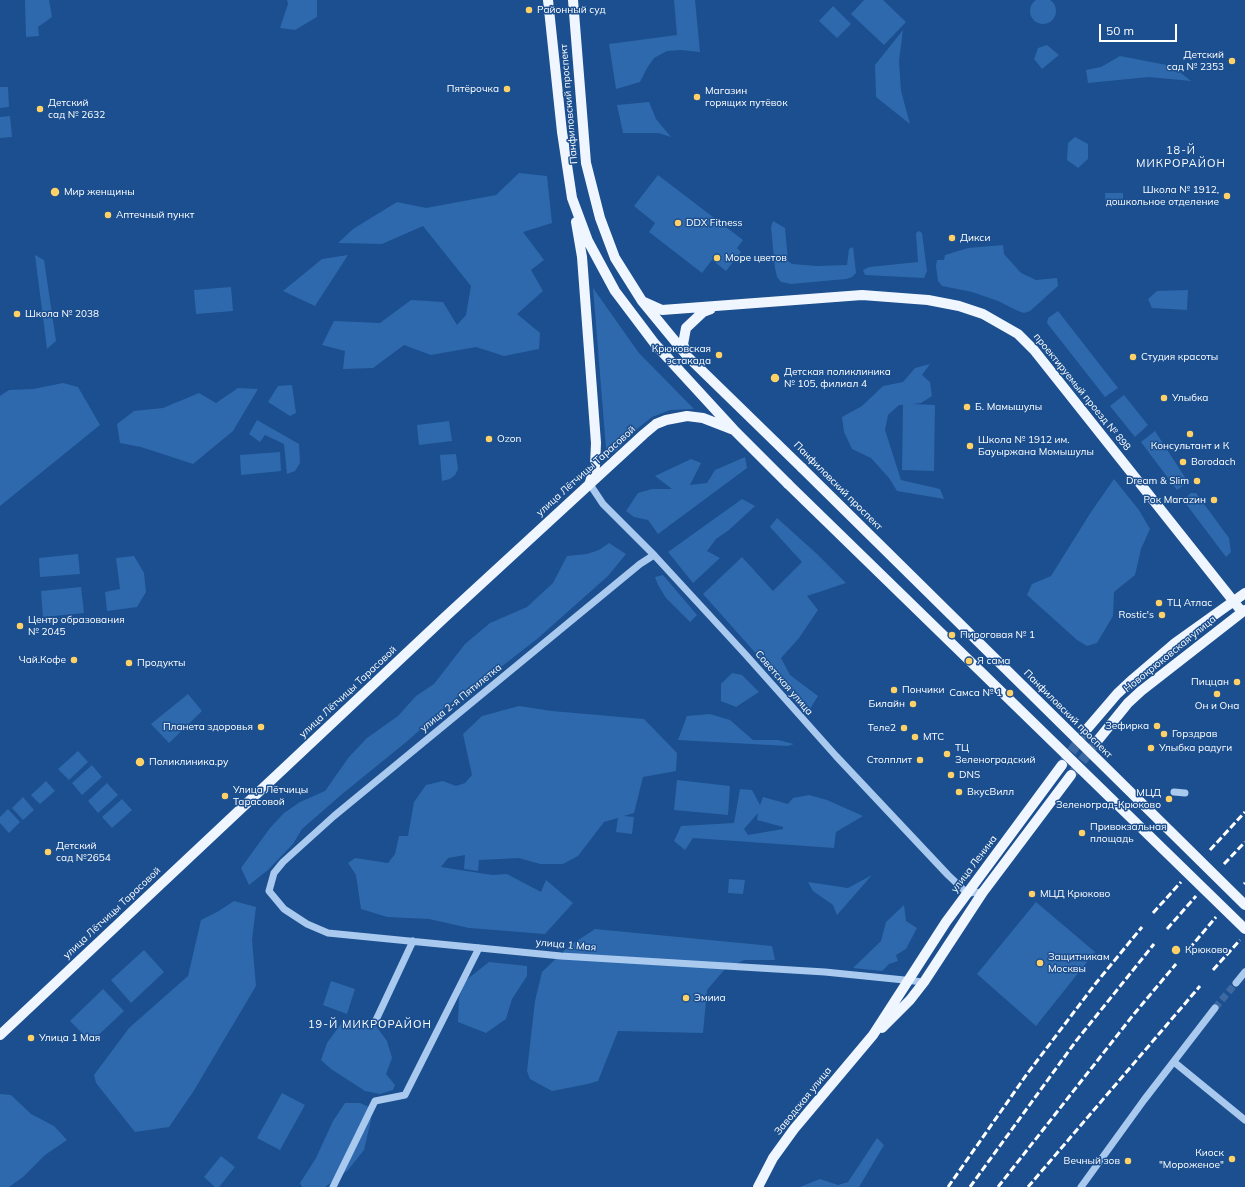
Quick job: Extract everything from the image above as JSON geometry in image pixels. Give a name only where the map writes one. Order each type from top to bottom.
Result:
[{"type":"main road","name":"Панфиловский проспект","points":[[548,0],[562,132],[572,198],[588,242],[615,291],[656,344],[734,430]]},
{"type":"main road","name":"Панфиловский проспект","points":[[573,0],[583,142],[593,194],[607,241],[615,258],[642,301],[688,356],[1245,904]]},
{"type":"main road","points":[[572,198],[582,257],[596,443],[595,466],[589,484]]},
{"type":"main road","name":"проектируемый проезд № 898","points":[[642,301],[662,310],[862,295],[928,300],[959,306],[983,314],[1018,334],[1034,350],[1233,601],[1244,611]]},
{"type":"main road","name":"проектируемый проезд № 898","points":[[688,356],[683,344],[686,328],[703,312],[719,306]]},
{"type":"main road","name":"улица Лётчицы Тарасовой","points":[[0,1035],[589,484],[656,424],[666,420],[687,416],[703,418],[734,430]]},
{"type":"main road","points":[[734,430],[1245,929]]},
{"type":"main road","name":"Новокрюковская улица","points":[[1088,730],[1117,694],[1133,679],[1175,644],[1245,593]]},
{"type":"main road","name":"Новокрюковская улица","points":[[1098,740],[1128,703],[1141,691],[1244,611]]},
{"type":"main road","name":"улица Ленина","points":[[908,980],[967,893],[1062,765]]},
{"type":"main road","points":[[924,982],[983,892],[1071,775]]},
{"type":"main road","name":"Заводская улица","points":[[873,1035],[908,980]]},
{"type":"main road","name":"Заводская улица","points":[[758,1187],[773,1158],[794,1129],[873,1035],[910,1000],[924,982]]},
{"type":"street","name":"Советская улица","points":[[589,484],[603,504],[654,556],[746,655],[836,756],[967,893]]},
{"type":"street","name":"улица 2-я Пятилетка","points":[[283,862],[401,759],[640,564],[654,556]]},
{"type":"street","points":[[1174,792],[1185,793]]},
{"type":"street","name":"улица 1 Мая","points":[[283,862],[274,873],[269,890],[284,909],[307,924],[328,933],[561,956],[832,972],[924,982]]},
{"type":"street","points":[[967,893],[983,892]]},
{"type":"street","points":[[376,1020],[413,941]]},
{"type":"street","points":[[333,1187],[375,1101],[405,1095],[479,948]]},
{"type":"street","points":[[1236,983],[1245,972]]},
{"type":"street","points":[[1081,1187],[1144,1100],[1216,1008]]},
{"type":"street","points":[[1174,1062],[1245,1120]]},
{"type":"shaded area","points":[[1043,-2],[1052,2],[1056,11],[1052,20],[1043,24],[1034,20],[1030,11],[1034,2]]},
{"type":"shaded area","points":[[25,0],[49,0],[52,17],[38,27],[39,36],[26,37]]},
{"type":"shaded area","points":[[287,0],[317,0],[317,17],[295,30],[280,28],[288,4]]},
{"type":"shaded area","points":[[674,0],[695,0],[700,52],[681,50],[667,51],[654,58],[640,82],[616,89],[609,44],[677,35]]},
{"type":"shaded area","points":[[864,0],[883,0],[906,22],[884,45],[851,14]]},
{"type":"shaded area","points":[[833,6],[851,24],[837,38],[819,21]]},
{"type":"shaded area","points":[[903,30],[899,61],[901,91],[910,124],[876,97],[875,65]]},
{"type":"shaded area","points":[[1047,45],[1059,55],[1042,69],[1034,59],[1038,48]]},
{"type":"shaded area","points":[[1120,56],[1172,66],[1191,81],[1149,77],[1088,83],[1086,70],[1101,67]]},
{"type":"shaded area","points":[[0,87],[8,87],[9,107],[0,108]]},
{"type":"shaded area","points":[[649,102],[656,119],[671,137],[658,133],[623,133],[617,105]]},
{"type":"shaded area","points":[[10,116],[12,137],[0,138],[0,117]]},
{"type":"shaded area","points":[[1075,137],[1088,144],[1088,159],[1078,168],[1067,160],[1068,143]]},
{"type":"shaded area","points":[[519,173],[547,176],[552,223],[523,232],[544,260],[531,270],[543,291],[517,314],[540,333],[539,349],[504,356],[476,347],[431,355],[404,345],[373,368],[343,369],[345,351],[322,345],[334,321],[380,323],[411,300],[443,302],[457,325],[466,315],[471,286],[423,226],[382,244],[338,243],[353,229],[397,202],[426,208],[496,195]]},
{"type":"shaded area","points":[[658,175],[743,240],[737,248],[741,252],[726,271],[712,260],[702,273],[649,232],[655,223],[634,206]]},
{"type":"shaded area","points":[[1105,193],[1123,193],[1123,204],[1106,207]]},
{"type":"shaded area","points":[[773,221],[785,228],[788,261],[792,264],[817,266],[847,265],[849,249],[853,247],[856,273],[852,277],[846,279],[791,284],[781,282],[777,277],[775,268],[771,227]]},
{"type":"shaded area","points":[[919,231],[922,233],[927,271],[924,278],[865,275],[863,270],[869,267],[918,262],[916,233]]},
{"type":"shaded area","points":[[1003,245],[1004,254],[1021,273],[1036,280],[1057,278],[1058,286],[1030,311],[1024,313],[998,301],[972,292],[942,286],[938,281],[936,266],[937,260],[944,260],[945,255],[968,248]]},
{"type":"shaded area","points":[[35,255],[44,260],[56,341],[47,349]]},
{"type":"shaded area","points":[[348,255],[315,306],[283,291],[322,259]]},
{"type":"shaded area","points":[[231,287],[233,311],[196,314],[194,290]]},
{"type":"shaded area","points":[[593,288],[639,353],[694,409],[670,410],[652,417],[612,453],[606,448]]},
{"type":"shaded area","points":[[1188,290],[1187,310],[1152,308],[1148,299],[1157,291]]},
{"type":"shaded area","points":[[1058,311],[1118,388],[1105,397],[1047,323],[1048,318]]},
{"type":"shaded area","points":[[930,364],[922,375],[930,382],[932,396],[921,403],[913,404],[935,405],[934,471],[902,470],[903,405],[899,405],[888,415],[885,430],[901,480],[940,489],[944,499],[897,491],[889,478],[871,458],[852,449],[844,432],[842,417],[862,406],[883,386],[903,382],[915,368]]},
{"type":"shaded area","points":[[63,383],[78,387],[100,425],[0,506],[0,396],[9,390],[33,389]]},
{"type":"shaded area","points":[[292,385],[296,413],[290,416],[268,402],[278,386]]},
{"type":"shaded area","points":[[238,388],[258,389],[233,431],[193,464],[141,447],[120,443],[117,424],[134,411],[163,408],[199,393],[216,403]]},
{"type":"shaded area","points":[[1124,395],[1148,425],[1135,437],[1110,406]]},
{"type":"shaded area","points":[[257,420],[299,444],[300,463],[295,471],[287,474],[284,444],[265,435],[260,442],[249,434]]},
{"type":"shaded area","points":[[449,421],[452,441],[419,445],[417,425]]},
{"type":"shaded area","points":[[1155,431],[1188,482],[1177,490],[1141,442]]},
{"type":"shaded area","points":[[280,452],[281,471],[241,475],[240,455]]},
{"type":"shaded area","points":[[456,454],[458,469],[455,475],[450,479],[442,481],[440,455]]},
{"type":"shaded area","points":[[745,457],[747,468],[658,534],[648,520],[634,517],[626,511],[638,493],[652,489],[672,489],[655,476],[691,459],[701,463],[690,485],[707,483],[715,470]]},
{"type":"shaded area","points":[[1114,479],[1139,510],[1150,529],[1141,549],[1135,575],[1114,592],[1113,616],[1097,643],[1087,646],[1077,640],[1027,595],[1032,584],[1051,576],[1091,512]]},
{"type":"shaded area","points":[[1191,493],[1196,493],[1229,538],[1231,552],[1226,557],[1183,500]]},
{"type":"shaded area","points":[[742,499],[755,506],[729,530],[716,539],[707,551],[720,558],[693,583],[668,552]]},
{"type":"shaded area","points":[[777,518],[817,554],[846,583],[807,596],[818,610],[799,638],[781,658],[790,675],[818,696],[808,712],[703,594],[742,557],[773,591],[802,562],[770,527]]},
{"type":"shaded area","points":[[609,543],[626,554],[608,576],[537,639],[487,678],[470,686],[405,743],[341,795],[302,829],[293,844],[268,870],[249,885],[241,868],[270,828],[284,813],[300,802],[325,791],[349,757],[367,738],[398,716],[416,696],[434,684],[465,644],[490,623],[527,607],[553,583],[567,556],[587,554],[599,550]]},
{"type":"shaded area","points":[[78,554],[80,574],[40,577],[39,558]]},
{"type":"shaded area","points":[[134,556],[144,573],[146,592],[137,607],[107,611],[105,592],[120,589],[116,558]]},
{"type":"shaded area","points":[[663,575],[697,615],[690,622],[666,598],[658,585],[655,577]]},
{"type":"shaded area","points":[[81,587],[84,613],[43,617],[41,591]]},
{"type":"shaded area","points":[[732,673],[742,675],[759,692],[736,707],[721,701],[721,684]]},
{"type":"shaded area","points":[[188,694],[202,711],[169,743],[151,724]]},
{"type":"shaded area","points":[[519,706],[552,711],[644,719],[677,753],[676,771],[643,777],[634,813],[624,816],[634,817],[632,834],[616,832],[618,818],[604,822],[578,856],[563,864],[540,864],[519,858],[479,860],[478,871],[464,869],[465,855],[448,858],[441,867],[492,875],[507,874],[541,892],[546,880],[573,903],[545,934],[469,928],[429,919],[387,917],[361,909],[356,875],[348,863],[355,858],[388,863],[395,854],[399,836],[408,836],[414,802],[426,785],[443,781],[456,786],[465,783],[472,775],[463,734],[482,716]]},
{"type":"shaded area","points":[[710,714],[730,720],[753,740],[778,740],[794,744],[788,746],[678,740],[687,716]]},
{"type":"shaded area","points":[[78,751],[88,762],[69,780],[58,769]]},
{"type":"shaded area","points":[[92,765],[102,777],[82,795],[72,783]]},
{"type":"shaded area","points":[[677,780],[730,786],[728,815],[674,810]]},
{"type":"shaded area","points":[[46,781],[55,791],[40,804],[31,795]]},
{"type":"shaded area","points":[[107,783],[118,795],[98,813],[88,801]]},
{"type":"shaded area","points":[[740,789],[752,790],[760,805],[763,797],[788,804],[793,798],[809,795],[827,800],[863,816],[836,832],[834,848],[693,838],[685,850],[674,841],[681,826],[734,823]],"holes":[[[758,813],[757,820],[783,827],[783,829],[748,835],[744,829]]]},
{"type":"shaded area","points":[[23,797],[34,810],[23,820],[12,808]]},
{"type":"shaded area","points":[[122,799],[132,810],[112,828],[102,817]]},
{"type":"shaded area","points":[[8,809],[20,822],[9,833],[0,823],[0,817]]},
{"type":"shaded area","points":[[872,875],[837,915],[833,905],[813,891],[808,882],[848,888]]},
{"type":"shaded area","points":[[729,879],[745,880],[743,894],[728,893]]},
{"type":"shaded area","points":[[234,901],[256,907],[252,940],[256,986],[193,1092],[169,1127],[135,1132],[96,1083],[94,1075],[129,1028],[188,976],[201,920]]},
{"type":"shaded area","points":[[1036,902],[1095,952],[1036,1026],[977,974]]},
{"type":"shaded area","points":[[904,905],[906,921],[917,928],[906,949],[896,955],[898,961],[889,964],[882,971],[853,968],[881,941],[886,922]]},
{"type":"shaded area","points":[[595,929],[772,946],[775,960],[744,960],[725,969],[707,990],[703,1033],[618,1031],[598,1081],[552,1091],[530,1079],[527,1071],[535,1001],[542,972],[569,946]]},
{"type":"shaded area","points":[[144,950],[164,972],[131,1003],[111,980]]},
{"type":"shaded area","points":[[489,962],[527,966],[527,976],[512,999],[506,1019],[486,1033],[458,1022],[459,998],[465,981]]},
{"type":"shaded area","points":[[331,981],[355,989],[347,1014],[323,1005]]},
{"type":"shaded area","points":[[103,989],[124,1011],[91,1042],[70,1021]]},
{"type":"shaded area","points":[[343,1021],[376,1026],[387,1041],[392,1058],[386,1074],[395,1085],[393,1090],[380,1094],[365,1091],[331,1069],[321,1060],[327,1043]]},
{"type":"shaded area","points":[[282,1093],[305,1105],[280,1150],[257,1138]]},
{"type":"shaded area","points":[[0,1094],[11,1095],[31,1114],[54,1126],[67,1140],[45,1155],[23,1177],[9,1187],[0,1187]]},
{"type":"shaded area","points":[[345,1103],[360,1103],[369,1107],[371,1120],[364,1150],[348,1170],[325,1187],[302,1187],[300,1183],[316,1158],[333,1121]]},
{"type":"shaded area","points":[[877,1138],[884,1145],[859,1187],[800,1187],[820,1179],[838,1185],[848,1182]]},
{"type":"shaded area","points":[[221,1156],[235,1167],[219,1187],[215,1187],[204,1177]]},
{"type":"tunnel","points":[[1063,764],[1087,729]]},
{"type":"tunnel","points":[[1073,773],[1098,740]]},
{"type":"tunnel","points":[[1215,1008],[1236,983]]},
{"type":"railway","points":[[1210,850],[1245,812]]},
{"type":"railway","points":[[1224,864],[1245,842]]},
{"type":"railway","points":[[1153,913],[1181,882]]},
{"type":"railway","points":[[1167,929],[1196,896]]},
{"type":"railway","points":[[1189,949],[1216,917]]},
{"type":"railway","points":[[948,1187],[1027,1074],[1096,983],[1142,927]]},
{"type":"railway","points":[[1213,970],[1240,940]]},
{"type":"railway","points":[[970,1187],[1076,1041],[1154,944]]},
{"type":"railway","points":[[998,1187],[1134,1014],[1176,964]]},
{"type":"railway","points":[[1028,1187],[1200,986]]},
{"type":"place","name":"Районный суд","points":[[529,10]]},
{"type":"place","name":"Детский сад № 2353","points":[[1232,61]]},
{"type":"place","name":"Пятёрочка","points":[[507,89]]},
{"type":"place","name":"Магазин горящих путёвок","points":[[697,97]]},
{"type":"place","name":"Детский сад № 2632","points":[[40,109]]},
{"type":"place","name":"Мир женщины","points":[[55,192]]},
{"type":"place","name":"Школа № 1912, дошкольное отделение","points":[[1227,196]]},
{"type":"place","name":"Аптечный пункт","points":[[108,215]]},
{"type":"place","name":"DDX Fitness","points":[[678,223]]},
{"type":"place","name":"Дикси","points":[[952,238]]},
{"type":"place","name":"Море цветов","points":[[717,258]]},
{"type":"place","name":"Школа № 2038","points":[[17,314]]},
{"type":"place","name":"Крюковская эстакада","points":[[719,355]]},
{"type":"place","name":"Студия красоты","points":[[1133,357]]},
{"type":"place","name":"Детская поликлиника № 105, филиал 4","points":[[775,378]]},
{"type":"place","name":"Улыбка","points":[[1164,398]]},
{"type":"place","name":"Б. Мамышулы","points":[[967,407]]},
{"type":"place","name":"Консультант и К","points":[[1190,434]]},
{"type":"place","name":"Ozon","points":[[489,439]]},
{"type":"place","name":"Школа № 1912 им. Бауыржана Момышулы","points":[[970,446]]},
{"type":"place","name":"Borodach","points":[[1183,462]]},
{"type":"place","name":"Dream & Slim","points":[[1197,481]]},
{"type":"place","name":"Рок Магаzин","points":[[1214,500]]},
{"type":"place","name":"ТЦ Атлас","points":[[1159,603]]},
{"type":"place","name":"Rostic's","points":[[1162,615]]},
{"type":"place","name":"Центр образования № 2045","points":[[20,626]]},
{"type":"place","name":"Пироговая № 1","points":[[952,635]]},
{"type":"place","name":"Чай.Кофе","points":[[74,660]]},
{"type":"place","name":"Я сама","points":[[969,661]]},
{"type":"place","name":"Продукты","points":[[129,663]]},
{"type":"place","name":"Пиццан","points":[[1237,682]]},
{"type":"place","name":"Пончики","points":[[894,690]]},
{"type":"place","name":"Самса № 1","points":[[1010,693]]},
{"type":"place","name":"Он и Она","points":[[1217,694]]},
{"type":"place","name":"Билайн","points":[[913,704]]},
{"type":"place","name":"Зефирка","points":[[1157,726]]},
{"type":"place","name":"Планета здоровья","points":[[261,727]]},
{"type":"place","name":"Теле2","points":[[904,728]]},
{"type":"place","name":"Горздрав","points":[[1164,734]]},
{"type":"place","name":"МТС","points":[[915,737]]},
{"type":"place","name":"Улыбка радуги","points":[[1151,748]]},
{"type":"place","name":"ТЦ Зеленоградский","points":[[947,754]]},
{"type":"place","name":"Столплит","points":[[920,760]]},
{"type":"place","name":"Поликлиника.ру","points":[[140,762]]},
{"type":"place","name":"DNS","points":[[951,775]]},
{"type":"place","name":"ВкусВилл","points":[[959,792]]},
{"type":"place","name":"Улица Лётчицы Тарасовой","points":[[225,796]]},
{"type":"place","name":"МЦД Зеленоград-Крюково","points":[[1169,799]]},
{"type":"place","name":"Привокзальная площадь","points":[[1082,833]]},
{"type":"place","name":"Детский сад №2654","points":[[48,852]]},
{"type":"place","name":"МЦД Крюково","points":[[1032,894]]},
{"type":"place","name":"Крюково","points":[[1176,950]]},
{"type":"place","name":"Защитникам Москвы","points":[[1040,963]]},
{"type":"place","name":"Эмииа","points":[[686,998]]},
{"type":"place","name":"Улица 1 Мая","points":[[31,1038]]},
{"type":"place","name":"Киоск \"Мороженое\"","points":[[1232,1159]]},
{"type":"place","name":"Вечный зов","points":[[1128,1161]]},
{"type":"district","name":"18-Й МИКРОРАЙОН","points":[[1181,157]]},
{"type":"district","name":"19-Й МИКРОРАЙОН","points":[[370,1025]]}]
